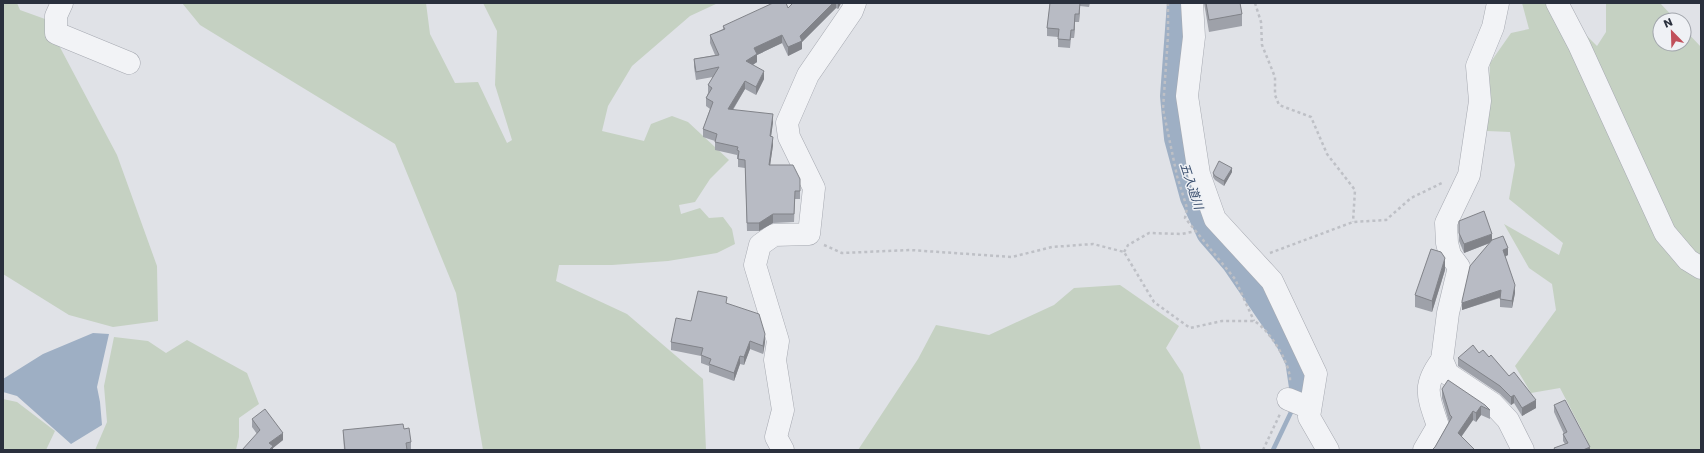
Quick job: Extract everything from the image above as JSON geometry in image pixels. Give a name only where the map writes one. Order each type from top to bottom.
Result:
[{"type":"street","points":[[62,3],[56,16],[56,33],[129,63]]},
{"type":"street","points":[[783,450],[776,437],[783,410],[775,360],[778,341],[755,265],[760,245],[774,235],[809,234],[814,188],[789,137],[787,123],[808,75],[852,11],[855,3]]},
{"type":"street","points":[[1192,3],[1194,37],[1187,96],[1199,174],[1215,219],[1272,281],[1316,374],[1309,416],[1328,450]]},
{"type":"street","points":[[1498,3],[1493,27],[1477,66],[1480,101],[1469,175],[1446,224],[1446,243],[1450,255],[1459,267],[1448,312],[1442,360],[1448,374],[1493,404],[1508,420],[1523,450]]},
{"type":"street","points":[[1557,3],[1579,45],[1665,233],[1688,260],[1701,268]]},
{"type":"street","points":[[1424,450],[1438,426],[1428,396],[1431,374],[1442,360]]},
{"type":"street","points":[[1288,399],[1310,408]]},
{"type":"path","points":[[1255,3],[1261,22],[1262,45],[1275,77],[1275,95],[1279,105],[1311,117],[1327,154],[1355,190],[1353,222]]},
{"type":"path","points":[[1254,261],[1257,257],[1353,222],[1386,220],[1411,198],[1461,174],[1469,175]]},
{"type":"path","points":[[1124,252],[1128,245],[1149,233],[1182,234],[1196,231]]},
{"type":"path","points":[[809,234],[816,241],[842,253],[910,250],[1012,257],[1052,247],[1093,244],[1124,252],[1154,302],[1190,328],[1222,321],[1254,321],[1258,323],[1276,344],[1290,375],[1288,399],[1263,450]]},
{"type":"green space","points":[[3,3],[17,3],[20,10],[45,19],[117,155],[157,266],[158,321],[113,327],[69,315],[3,274]]},
{"type":"green space","points":[[182,3],[426,3],[430,34],[455,83],[478,82],[507,143],[512,140],[495,85],[497,31],[483,3],[718,3],[690,16],[632,66],[608,106],[602,131],[644,141],[651,124],[672,116],[688,122],[729,160],[710,179],[695,202],[679,205],[681,214],[700,208],[709,218],[723,217],[732,229],[735,244],[717,253],[668,261],[612,265],[559,265],[556,281],[627,314],[703,379],[706,450],[483,450],[456,293],[395,144],[200,25]]},
{"type":"green space","points":[[1522,3],[1554,3],[1597,46],[1606,32],[1606,3],[1660,3],[1668,12],[1652,12],[1652,52],[1692,52],[1692,37],[1701,47],[1701,450],[1585,450],[1587,440],[1560,388],[1531,393],[1515,366],[1556,310],[1552,284],[1529,268],[1504,224],[1559,255],[1563,243],[1509,199],[1515,165],[1510,132],[1487,131],[1490,63],[1511,33],[1529,29]]},
{"type":"green space","points":[[1120,285],[1179,326],[1166,348],[1183,374],[1201,450],[858,450],[918,359],[936,325],[989,335],[1054,305],[1074,288]]},
{"type":"green space","points":[[114,337],[148,341],[166,353],[187,340],[247,373],[259,404],[239,418],[239,437],[236,450],[95,450],[107,422],[104,386]]},
{"type":"green space","points":[[3,399],[17,402],[55,431],[46,450],[3,450]]},
{"type":"water","points":[[93,333],[109,334],[97,387],[102,425],[71,444],[17,396],[3,392],[3,379],[43,354]]},
{"type":"building","points":[[773,3],[786,3],[788,8],[793,3],[833,3],[800,36],[802,41],[788,47],[782,35],[754,48],[757,54],[746,61],[764,71],[756,87],[745,81],[728,109],[773,114],[770,136],[773,137],[769,165],[793,165],[800,179],[800,191],[795,191],[794,214],[773,214],[759,223],[747,223],[745,160],[738,159],[738,147],[715,142],[717,134],[703,129],[713,102],[706,98],[712,88],[708,85],[719,67],[696,72],[694,59],[719,55],[710,35],[725,29],[723,26]]},
{"type":"building","points":[[1050,3],[1080,3],[1079,14],[1075,14],[1074,30],[1071,30],[1070,40],[1058,39],[1059,29],[1047,28]]},
{"type":"building","points":[[1206,3],[1240,3],[1242,14],[1209,20]]},
{"type":"building","points":[[1219,161],[1232,168],[1224,181],[1215,176],[1213,173]]},
{"type":"building","points":[[1484,211],[1492,234],[1464,244],[1459,233],[1459,221]]},
{"type":"building","points":[[1503,236],[1508,248],[1503,250],[1515,285],[1512,301],[1500,299],[1501,290],[1462,303],[1470,266],[1492,240]]},
{"type":"building","points":[[1431,249],[1441,252],[1445,258],[1432,301],[1415,295]]},
{"type":"building","points":[[698,291],[727,297],[726,303],[759,314],[765,334],[763,346],[750,341],[744,357],[740,356],[734,373],[709,364],[711,359],[701,355],[703,348],[671,342],[676,318],[691,321]]},
{"type":"building","points":[[1473,345],[1479,353],[1483,350],[1489,357],[1491,355],[1509,376],[1514,372],[1536,400],[1522,408],[1514,395],[1511,397],[1500,386],[1458,358]]},
{"type":"building","points":[[1448,380],[1490,410],[1481,406],[1476,413],[1473,411],[1458,433],[1475,450],[1432,450],[1452,417],[1450,415],[1442,389]]},
{"type":"building","points":[[1565,400],[1590,447],[1583,450],[1555,450],[1554,448],[1568,443],[1563,434],[1567,432],[1554,405]]},
{"type":"building","points":[[265,409],[283,433],[269,443],[273,446],[269,450],[242,450],[260,430],[252,419]]},
{"type":"building","points":[[403,424],[404,429],[409,428],[411,442],[406,443],[407,450],[345,450],[343,430]]},
{"type":"waterway","name":"五入道川","points":[[1181,3],[1174,96],[1178,138],[1194,197],[1210,232],[1235,261],[1289,340],[1299,360],[1303,387]]},
{"type":"waterway","points":[[1298,398],[1303,387]]},
{"type":"waterway","points":[[1273,450],[1293,408]]}]
